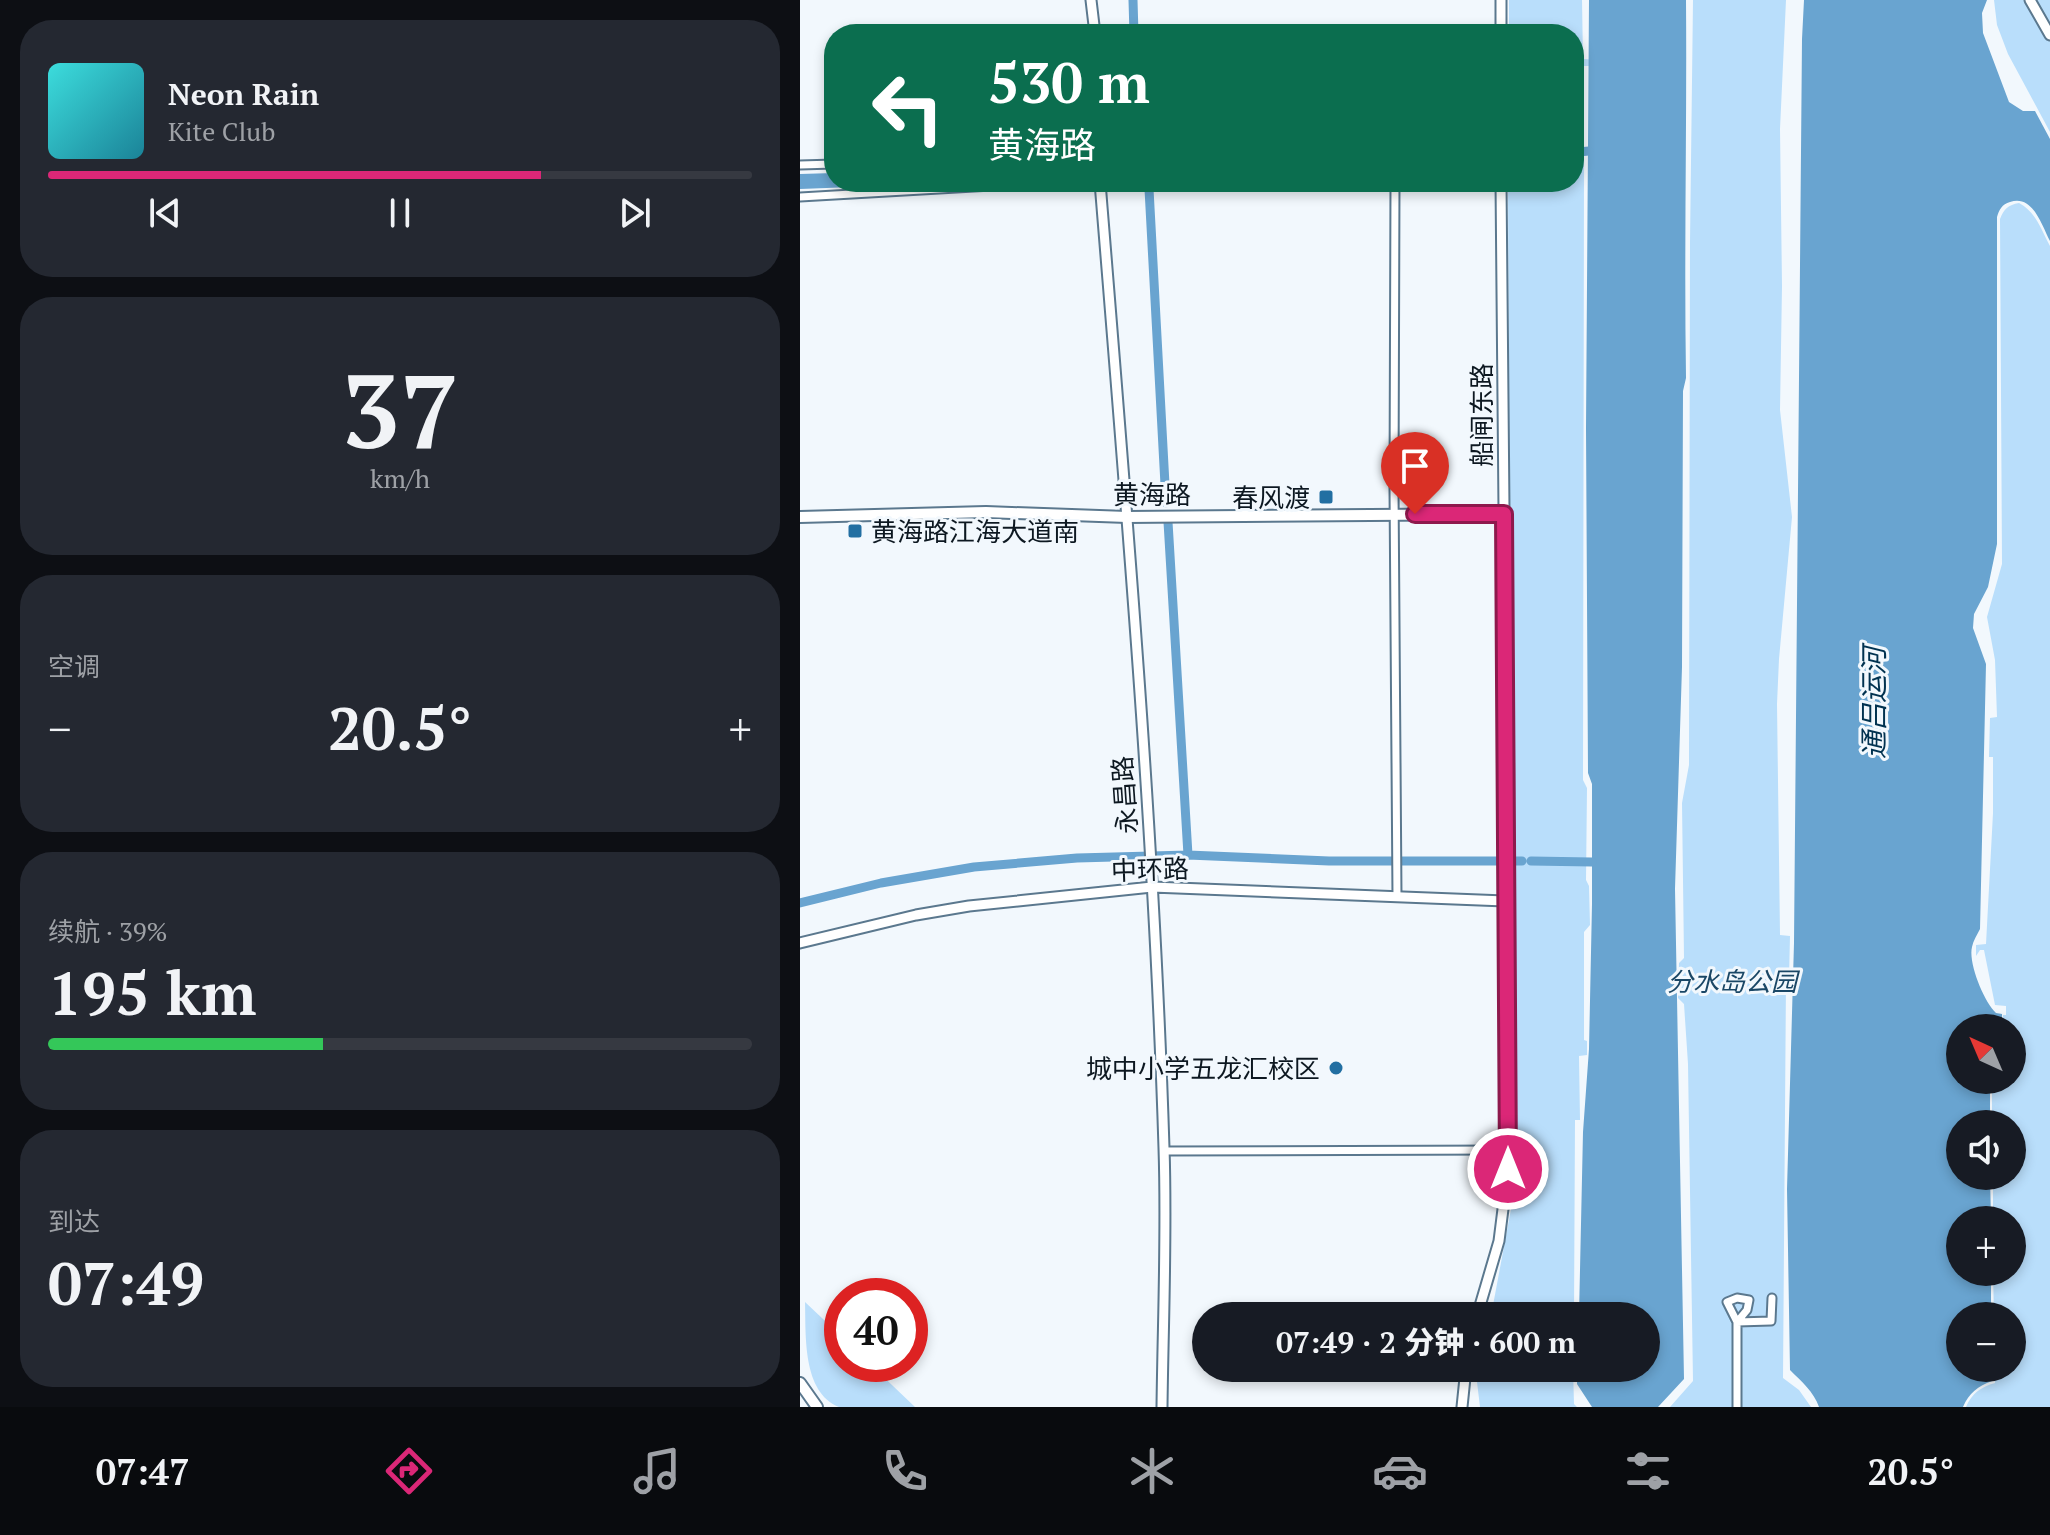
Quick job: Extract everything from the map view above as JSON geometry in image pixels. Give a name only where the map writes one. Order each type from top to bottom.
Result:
[{"type":"main road","name":"黄海路","points":[[800,517],[986,512],[1127,517],[1504,514]]},
{"type":"main road","points":[[800,1383],[817,1407]]},
{"type":"street","points":[[1093,0],[1094,24]]},
{"type":"street","points":[[1501,0],[1501,24]]},
{"type":"street","points":[[2030,0],[2050,35]]},
{"type":"street","points":[[800,165],[824,164]]},
{"type":"street","points":[[800,197],[886,192]]},
{"type":"street","name":"永昌路","points":[[1101,192],[1152,887],[1164,1151],[1162,1407]]},
{"type":"street","points":[[1395,192],[1397,897]]},
{"type":"street","name":"船闸东路","points":[[1481,1302],[1499,1241],[1508,1169],[1501,192]]},
{"type":"street","name":"中环路","points":[[800,943],[916,915],[969,906],[1152,887],[1505,901]]},
{"type":"street","points":[[1164,1151],[1507,1150]]},
{"type":"street","points":[[1737,1407],[1737,1322],[1771,1321],[1772,1298]]},
{"type":"street","points":[[1462,1407],[1465,1382]]},
{"type":"green space","points":[[1509,0],[1582,0],[1582,24],[1509,24]]},
{"type":"green space","name":"分水岛公园","points":[[1693,0],[1786,0],[1780,129],[1780,410],[1792,517],[1777,704],[1780,935],[1790,936],[1789,979],[1786,980],[1783,1378],[1799,1390],[1811,1407],[1670,1407],[1693,1381],[1688,1064],[1684,1004],[1678,998],[1679,963],[1684,958],[1682,803],[1689,765]]},
{"type":"green space","points":[[1994,0],[2050,0],[2050,132],[2008,54],[1997,25]]},
{"type":"green space","points":[[1584,59],[1599,60],[1594,66],[1584,66]]},
{"type":"green space","points":[[1508,192],[1584,192],[1583,780],[1587,788],[1586,880],[1589,886],[1590,925],[1584,932],[1584,1040],[1587,1041],[1587,1055],[1579,1056],[1580,1120],[1575,1120],[1574,1302],[1494,1302],[1514,1193],[1511,940],[1514,735]]},
{"type":"green space","points":[[2019,203],[2034,216],[2050,246],[2050,1407],[1966,1407],[1985,1386],[1995,1382],[2026,1382],[2026,1302],[1994,1302],[1993,1286],[2026,1286],[2026,1206],[1993,1206],[1993,1190],[2026,1190],[2026,1110],[1992,1110],[1992,1094],[2026,1094],[2026,1014],[2006,1014],[2006,1006],[1995,1005],[1984,950],[1976,956],[1976,945],[1986,944],[1993,813],[1990,718],[1997,717],[1995,660],[1987,617],[2002,564],[2000,219],[2012,205]]},
{"type":"green space","points":[[805,1302],[824,1320],[824,1382],[889,1382],[915,1407],[839,1407],[827,1400],[818,1389],[806,1346]]},
{"type":"green space","points":[[1477,1382],[1573,1382],[1574,1404],[1577,1407],[1480,1407]]},
{"type":"water","points":[[1589,0],[1686,0],[1686,378],[1683,391],[1682,667],[1675,889],[1684,1379],[1658,1407],[1592,1407],[1577,1384],[1660,1382],[1660,1302],[1579,1302],[1592,904],[1586,428]]},
{"type":"water","name":"通吕运河","points":[[1804,0],[1987,0],[1982,13],[1983,33],[2009,102],[2023,111],[2035,111],[2050,139],[2050,241],[2036,213],[2025,203],[2007,203],[1997,217],[1997,544],[1988,587],[1974,614],[1973,628],[1986,664],[1980,929],[1971,954],[1982,992],[1991,1008],[2002,1014],[1946,1014],[1946,1094],[1990,1094],[1990,1110],[1946,1110],[1946,1190],[1990,1190],[1991,1206],[1946,1206],[1946,1286],[1991,1286],[1991,1302],[1946,1302],[1946,1382],[1990,1382],[1974,1391],[1963,1407],[1819,1407],[1811,1392],[1790,1370],[1787,1189],[1794,943]]},
{"type":"water","points":[[824,173],[824,188],[800,189],[800,174]]},
{"type":"waterway","points":[[1133,0],[1134,24]]},
{"type":"waterway","points":[[1584,151],[1589,151]]},
{"type":"waterway","points":[[1149,192],[1166,503]]},
{"type":"waterway","points":[[1168,522],[1188,855]]},
{"type":"waterway","points":[[800,903],[881,883],[974,867],[1077,858],[1188,855],[1329,861],[1499,861]]},
{"type":"waterway","points":[[1514,861],[1522,861]]},
{"type":"waterway","points":[[1531,861],[1592,862]]},
{"type":"place","name":"春风渡","points":[[1326,497]]},
{"type":"place","name":"黄海路江海大道南","points":[[855,531]]},
{"type":"place","name":"城中小学五龙汇校区","points":[[1336,1068]]},
{"type":"route","points":[[1415,514],[1504,514],[1508,1169]]}]
